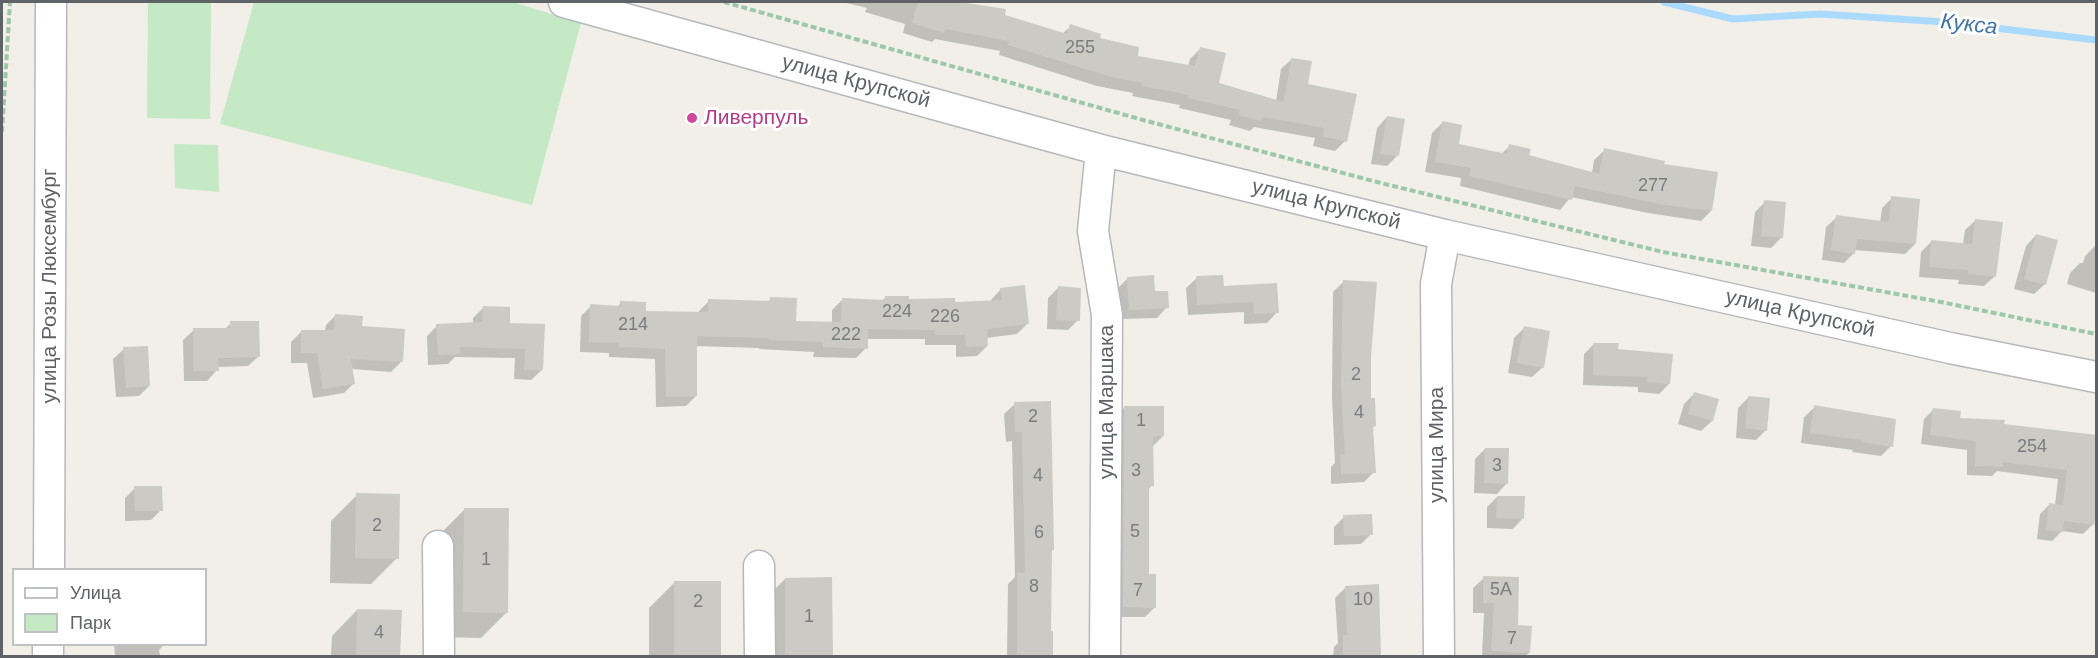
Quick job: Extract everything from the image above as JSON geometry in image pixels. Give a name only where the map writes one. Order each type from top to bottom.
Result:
[{"type":"street","name":"улица Розы Люксембург","points":[[49,568],[51,2]]},
{"type":"street","name":"улица Крупской","points":[[564,2],[1101,150],[1446,235],[1950,348],[2097,377]]},
{"type":"street","name":"улица Маршака","points":[[1101,150],[1093,231],[1107,315],[1105,657]]},
{"type":"street","name":"улица Мира","points":[[1438,657],[1436,284],[1446,235]]},
{"type":"street","points":[[438,546],[439,657]]},
{"type":"street","points":[[759,566],[760,657]]},
{"type":"path","points":[[2,132],[10,2]]},
{"type":"path","points":[[724,2],[1154,123],[1377,182],[1663,252],[1941,302],[2097,334]]},
{"type":"green space","points":[[148,2],[211,2],[210,119],[147,118]]},
{"type":"green space","points":[[254,2],[513,2],[581,23],[532,205],[220,124]]},
{"type":"green space","points":[[174,144],[218,145],[219,192],[175,188]]},
{"type":"building","points":[[918,2],[960,2],[1006,9],[1005,15],[1067,34],[1070,24],[1101,34],[1100,38],[1139,47],[1138,56],[1195,66],[1200,47],[1226,53],[1219,83],[1284,102],[1291,58],[1312,61],[1308,84],[1357,94],[1347,142],[1323,136],[1324,128],[1263,117],[1261,121],[1239,115],[1240,110],[1188,98],[1189,95],[1142,86],[1142,83],[1108,76],[1008,45],[1009,41],[945,29],[944,33],[912,23]]},
{"type":"building","points":[[1387,116],[1405,119],[1399,156],[1380,154]]},
{"type":"building","points":[[1442,121],[1462,125],[1459,144],[1507,154],[1509,144],[1531,149],[1529,155],[1599,174],[1604,148],[1665,161],[1664,164],[1718,172],[1712,211],[1659,204],[1575,186],[1572,200],[1469,176],[1471,168],[1435,162]]},
{"type":"building","points":[[1891,196],[1920,199],[1916,244],[1857,239],[1855,254],[1831,250],[1836,215],[1889,222]]},
{"type":"building","points":[[1764,200],[1786,202],[1783,238],[1761,236]]},
{"type":"building","points":[[1975,219],[2003,222],[1996,277],[1968,274],[1968,270],[1929,267],[1931,240],[1972,244]]},
{"type":"building","points":[[2036,234],[2058,240],[2046,285],[2024,279]]},
{"type":"building","points":[[1154,275],[1155,291],[1168,291],[1169,308],[1129,310],[1127,277]]},
{"type":"building","points":[[1223,275],[1224,286],[1277,283],[1279,313],[1254,314],[1253,302],[1197,305],[1196,276]]},
{"type":"building","points":[[1343,280],[1377,282],[1371,357],[1371,398],[1375,398],[1376,426],[1373,426],[1376,473],[1341,474],[1340,455],[1345,455],[1341,386]]},
{"type":"building","points":[[1025,285],[1029,324],[987,329],[988,346],[966,347],[965,335],[935,335],[935,330],[868,329],[868,349],[823,347],[823,342],[697,336],[697,396],[666,397],[665,349],[619,347],[619,343],[589,342],[590,304],[620,306],[620,301],[646,302],[646,311],[708,312],[708,299],[770,301],[770,297],[797,298],[796,321],[841,322],[842,298],[885,300],[885,296],[909,296],[909,299],[955,298],[955,302],[1002,300],[1000,288]]},
{"type":"building","points":[[1058,286],[1081,288],[1080,321],[1056,320]]},
{"type":"building","points":[[483,306],[510,307],[510,323],[545,324],[543,370],[524,370],[525,349],[460,347],[460,354],[438,355],[436,324],[482,322]]},
{"type":"building","points":[[335,314],[363,316],[362,326],[405,329],[403,362],[351,359],[355,384],[323,389],[317,353],[301,353],[301,330],[334,330]]},
{"type":"building","points":[[230,321],[259,321],[260,357],[218,358],[219,371],[193,371],[193,328],[230,328]]},
{"type":"building","points":[[1524,326],[1550,331],[1544,368],[1517,363]]},
{"type":"building","points":[[1593,343],[1619,343],[1618,349],[1673,354],[1670,384],[1647,382],[1648,377],[1593,375]]},
{"type":"building","points":[[148,346],[150,386],[126,388],[123,347]]},
{"type":"building","points":[[1694,392],[1719,399],[1713,421],[1688,414]]},
{"type":"building","points":[[1748,396],[1770,398],[1767,431],[1745,428]]},
{"type":"building","points":[[1051,401],[1054,550],[1052,550],[1051,631],[1053,631],[1053,657],[1017,657],[1017,572],[1025,573],[1022,432],[1015,432],[1014,402]]},
{"type":"building","points":[[1814,405],[1896,419],[1893,447],[1810,433]]},
{"type":"building","points":[[1124,406],[1164,406],[1164,436],[1153,436],[1154,486],[1149,486],[1149,574],[1156,574],[1156,608],[1123,607]]},
{"type":"building","points":[[1933,408],[1961,411],[1960,418],[2005,420],[2004,424],[2097,435],[2097,508],[2094,525],[2064,521],[2063,532],[2046,530],[2049,503],[2063,505],[2067,470],[2003,462],[2003,467],[1975,466],[1976,441],[1930,435]]},
{"type":"building","points":[[1485,448],[1509,448],[1508,484],[1484,483]]},
{"type":"building","points":[[134,486],[162,486],[163,511],[135,511]]},
{"type":"building","points":[[356,493],[400,494],[399,559],[355,558]]},
{"type":"building","points":[[1497,496],[1525,496],[1524,519],[1496,518]]},
{"type":"building","points":[[464,508],[509,508],[508,613],[463,612]]},
{"type":"building","points":[[1372,514],[1373,535],[1344,536],[1343,515]]},
{"type":"building","points":[[1483,576],[1519,577],[1518,625],[1532,626],[1530,653],[1491,651],[1494,603],[1483,603]]},
{"type":"building","points":[[832,577],[833,657],[785,657],[785,578]]},
{"type":"building","points":[[674,581],[721,581],[721,657],[674,657]]},
{"type":"building","points":[[1379,584],[1381,657],[1343,657],[1343,635],[1347,635],[1345,586]]},
{"type":"building","points":[[357,609],[402,610],[400,657],[356,657]]},
{"type":"waterway","name":"Кукса","points":[[1664,2],[1733,19],[1820,14],[1945,22],[2096,40]]},
{"type":"place","name":"Ливерпуль","points":[[692,118]]}]
